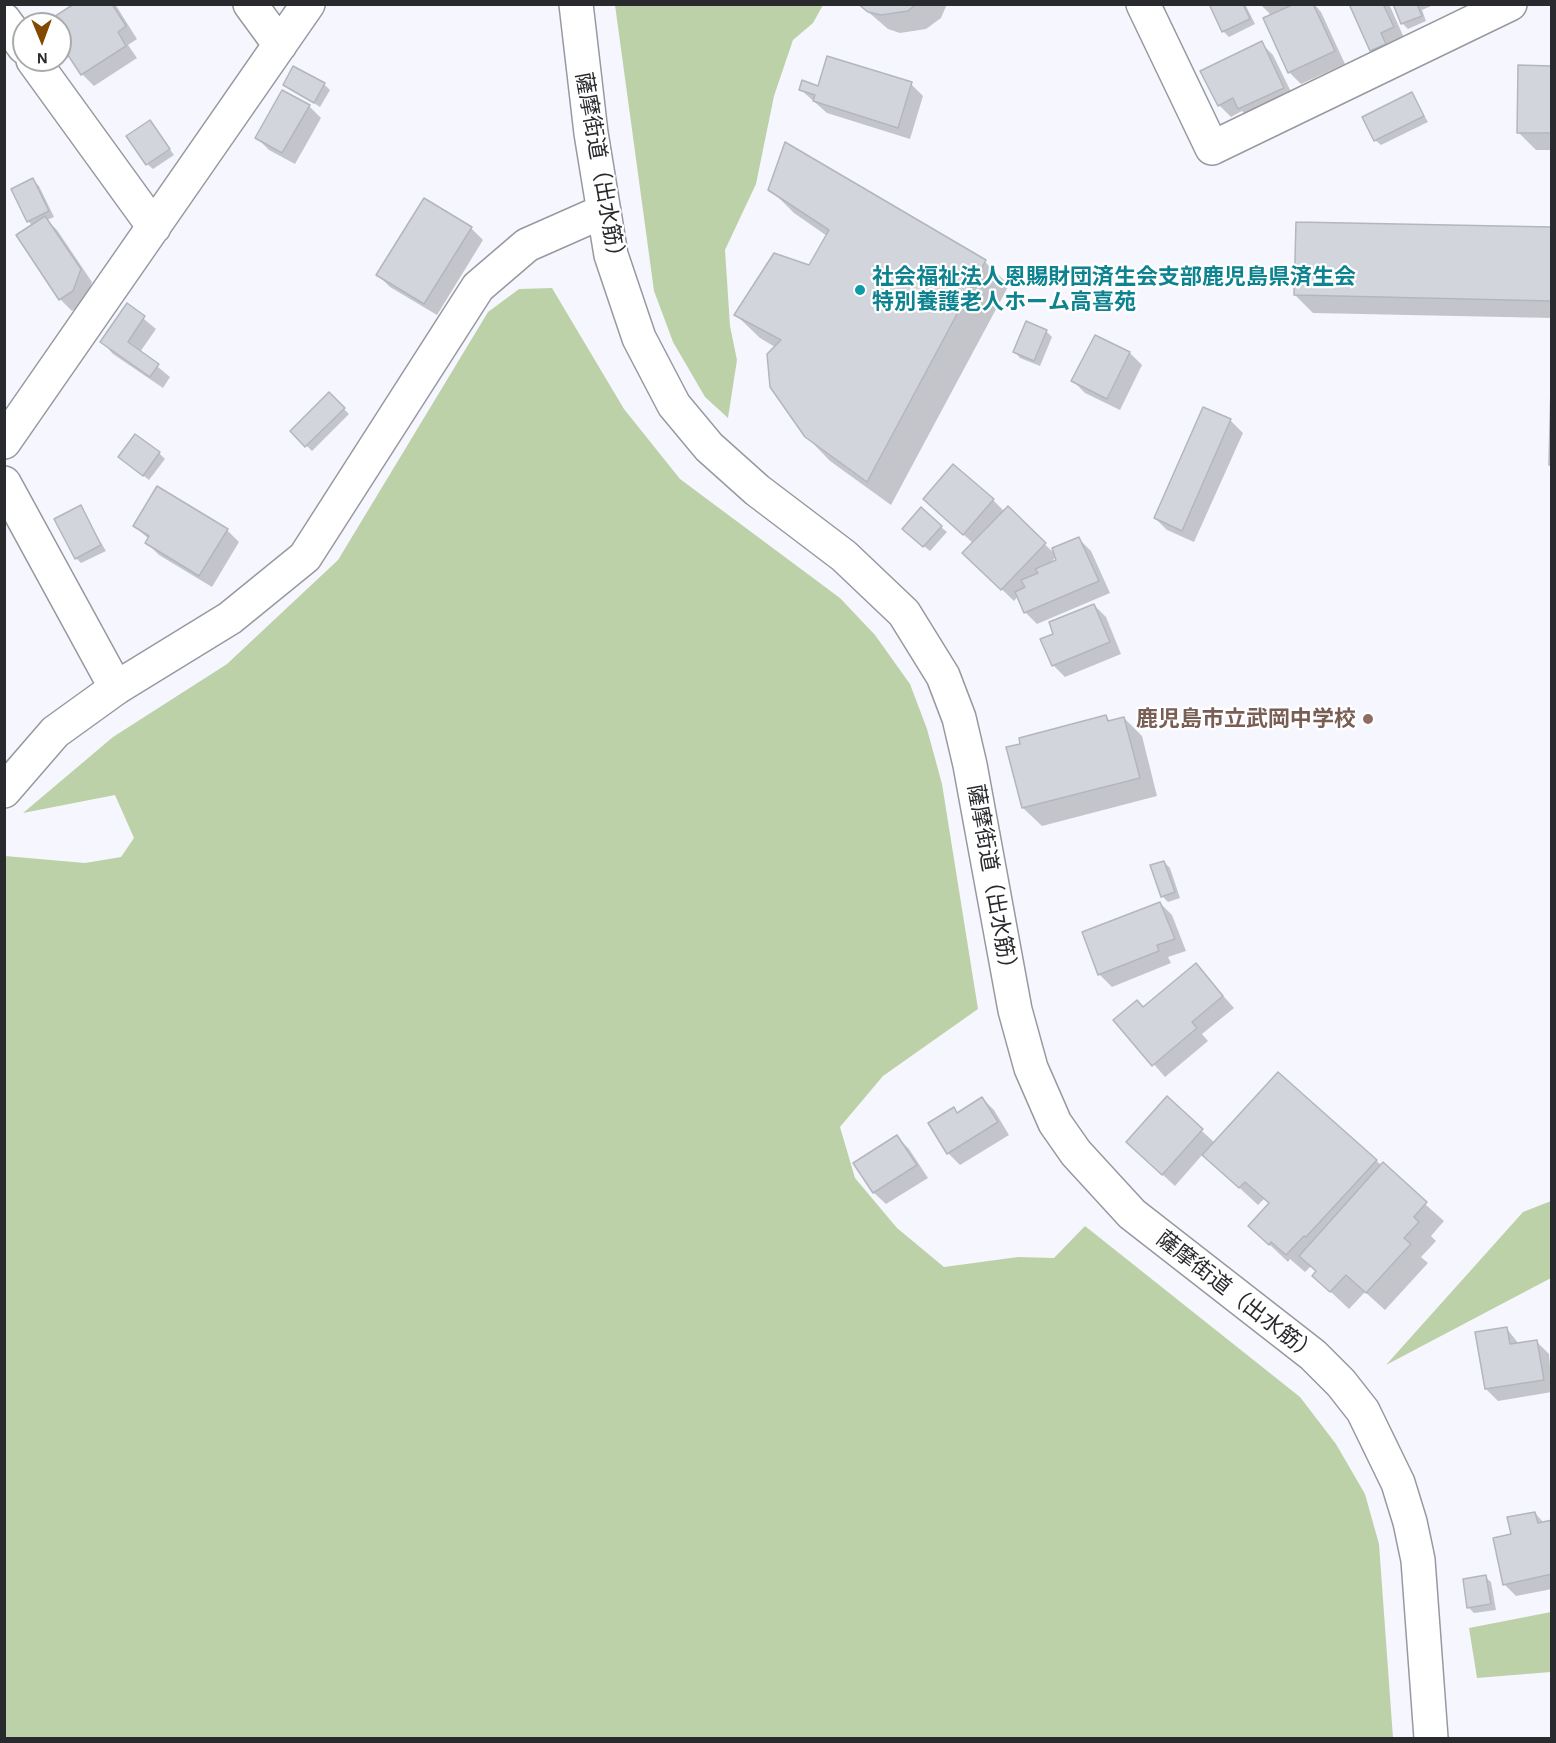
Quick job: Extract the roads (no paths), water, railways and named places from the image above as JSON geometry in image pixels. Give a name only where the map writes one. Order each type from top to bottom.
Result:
[{"type":"street","points":[[250,4],[280,45]]},
{"type":"street","points":[[4,442],[308,4]]},
{"type":"street","name":"薩摩街道（出水筋）","points":[[576,4],[591,133],[611,255],[639,338],[674,405],[709,447],[757,490],[844,556],[904,613],[943,676],[959,718],[970,765],[1015,1010],[1031,1068],[1055,1123],[1076,1153],[1132,1214],[1313,1355],[1356,1402],[1378,1439],[1398,1484],[1410,1522],[1418,1560],[1431,1738]]},
{"type":"street","points":[[1143,4],[1212,148],[1510,4]]},
{"type":"street","points":[[42,72],[154,227]]},
{"type":"street","points":[[4,791],[55,732],[116,688],[230,618],[305,557],[478,287],[527,245],[604,211]]},
{"type":"street","points":[[4,483],[116,688]]},
{"type":"place","name":"社会福祉法人恩賜財団済生会支部鹿児島県済生会 特別養護老人ホーム高喜苑","points":[[860,290]]},
{"type":"place","name":"鹿児島市立武岡中学校","points":[[1368,719]]}]
